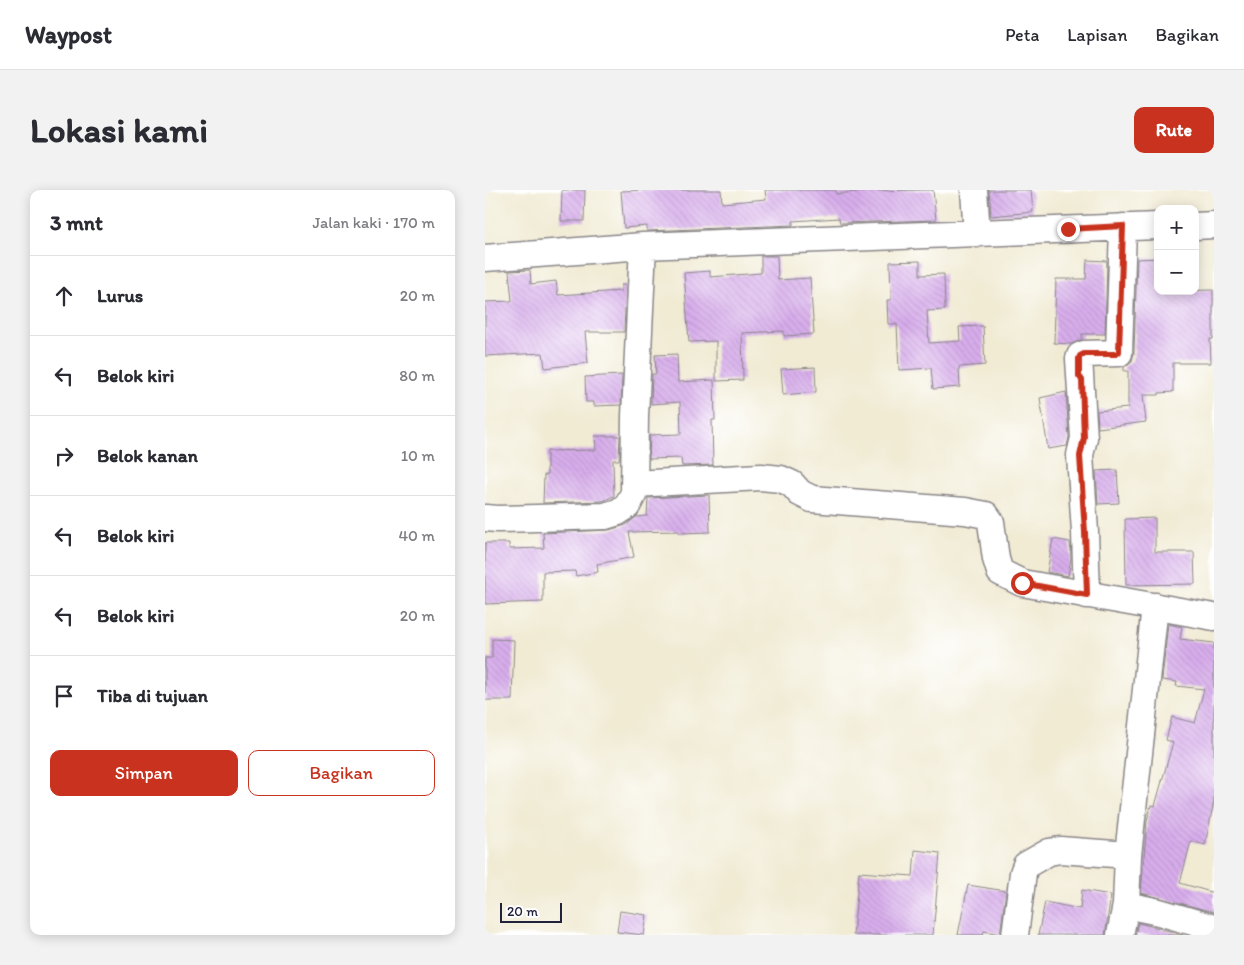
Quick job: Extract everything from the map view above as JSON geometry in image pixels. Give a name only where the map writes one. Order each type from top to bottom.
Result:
[{"type":"street","points":[[973,190],[977,234]]},
{"type":"street","points":[[1199,226],[1214,225]]},
{"type":"street","points":[[485,258],[643,246],[977,234],[1123,242],[1154,228]]},
{"type":"street","points":[[1087,595],[1080,456],[1084,438],[1082,380],[1079,376],[1079,358],[1084,354],[1116,354],[1119,352],[1123,242]]},
{"type":"street","points":[[485,518],[605,516],[618,512],[627,506],[634,493],[635,416],[643,246]]},
{"type":"street","points":[[634,484],[761,477],[781,478],[792,484],[800,493],[812,499],[976,513],[991,522],[1000,572],[1022,583],[1214,617]]},
{"type":"street","points":[[1120,935],[1127,905],[1128,855],[1155,606]]},
{"type":"street","points":[[1015,935],[1023,873],[1026,864],[1049,852],[1060,850],[1128,855]]},
{"type":"street","points":[[1127,905],[1214,928]]},
{"type":"building","points":[[562,190],[585,190],[584,221],[561,221]]},
{"type":"building","points":[[721,190],[722,203],[766,199],[765,190],[836,190],[836,194],[865,191],[933,190],[936,220],[840,223],[839,218],[793,221],[793,225],[647,231],[647,226],[624,228],[621,191]]},
{"type":"building","points":[[989,190],[1031,190],[1033,212],[991,216]]},
{"type":"building","points":[[761,256],[777,256],[778,280],[810,278],[814,334],[784,336],[784,331],[742,333],[743,380],[716,381],[716,341],[689,342],[684,273],[710,271],[710,277],[761,273]]},
{"type":"building","points":[[1154,258],[1154,295],[1199,295],[1199,290],[1213,290],[1213,339],[1210,339],[1211,363],[1173,363],[1173,392],[1159,393],[1159,395],[1143,395],[1146,422],[1098,428],[1097,411],[1128,408],[1128,371],[1124,371],[1124,367],[1132,361],[1134,353],[1137,259]]},
{"type":"building","points":[[1087,260],[1107,261],[1105,334],[1082,334],[1082,339],[1072,344],[1054,343],[1056,279],[1086,279]]},
{"type":"building","points":[[920,261],[920,275],[944,274],[945,310],[927,311],[929,343],[960,341],[959,327],[983,326],[985,365],[959,367],[960,387],[933,389],[931,368],[899,370],[897,324],[888,324],[887,300],[891,300],[890,262]]},
{"type":"building","points":[[530,270],[531,284],[556,281],[558,295],[621,291],[621,285],[626,285],[624,332],[585,332],[588,363],[545,368],[543,353],[485,356],[485,302],[512,301],[509,271]]},
{"type":"building","points":[[677,354],[678,382],[714,380],[715,420],[712,420],[713,465],[682,466],[681,458],[649,459],[650,435],[681,434],[680,402],[651,404],[652,374],[656,374],[655,355]]},
{"type":"building","points":[[815,367],[816,392],[783,395],[781,369]]},
{"type":"building","points":[[622,375],[621,405],[594,406],[594,402],[586,402],[585,377]]},
{"type":"building","points":[[1066,392],[1069,437],[1067,446],[1048,449],[1040,398]]},
{"type":"building","points":[[595,436],[620,436],[619,460],[613,460],[614,496],[603,501],[543,503],[544,475],[547,475],[547,451],[596,450]]},
{"type":"building","points":[[1117,470],[1119,503],[1098,504],[1096,471]]},
{"type":"building","points":[[709,495],[710,532],[629,532],[634,557],[597,564],[598,572],[576,576],[575,571],[543,572],[543,602],[485,604],[485,543],[509,543],[509,549],[544,548],[543,533],[609,530],[626,525],[636,517],[647,516],[648,498]]},
{"type":"building","points":[[1155,518],[1155,552],[1194,552],[1195,584],[1126,585],[1125,519]]},
{"type":"building","points":[[1053,539],[1070,542],[1071,558],[1068,576],[1047,572]]},
{"type":"building","points":[[1168,624],[1182,627],[1180,639],[1214,643],[1214,801],[1205,845],[1191,841],[1180,883],[1214,893],[1214,912],[1141,893],[1147,821],[1151,805],[1155,806],[1173,742],[1166,740],[1172,717],[1195,723],[1204,689],[1176,686],[1177,682],[1162,680]]},
{"type":"building","points":[[492,639],[514,640],[512,700],[485,700],[485,658],[492,658]]},
{"type":"building","points":[[915,850],[940,853],[933,935],[853,935],[859,872],[913,876]]},
{"type":"building","points":[[968,885],[1006,891],[1000,934],[984,931],[983,935],[958,935]]},
{"type":"building","points":[[1082,890],[1111,895],[1105,935],[1038,935],[1045,902],[1080,909]]},
{"type":"building","points":[[620,911],[647,915],[644,935],[617,932]]},
{"type":"building","points":[[1138,923],[1155,927],[1183,935],[1135,935]]},
{"type":"route","points":[[1022,583],[1087,595],[1080,456],[1084,438],[1082,380],[1079,376],[1079,358],[1084,354],[1116,354],[1119,352],[1123,226],[1068,229]]}]
